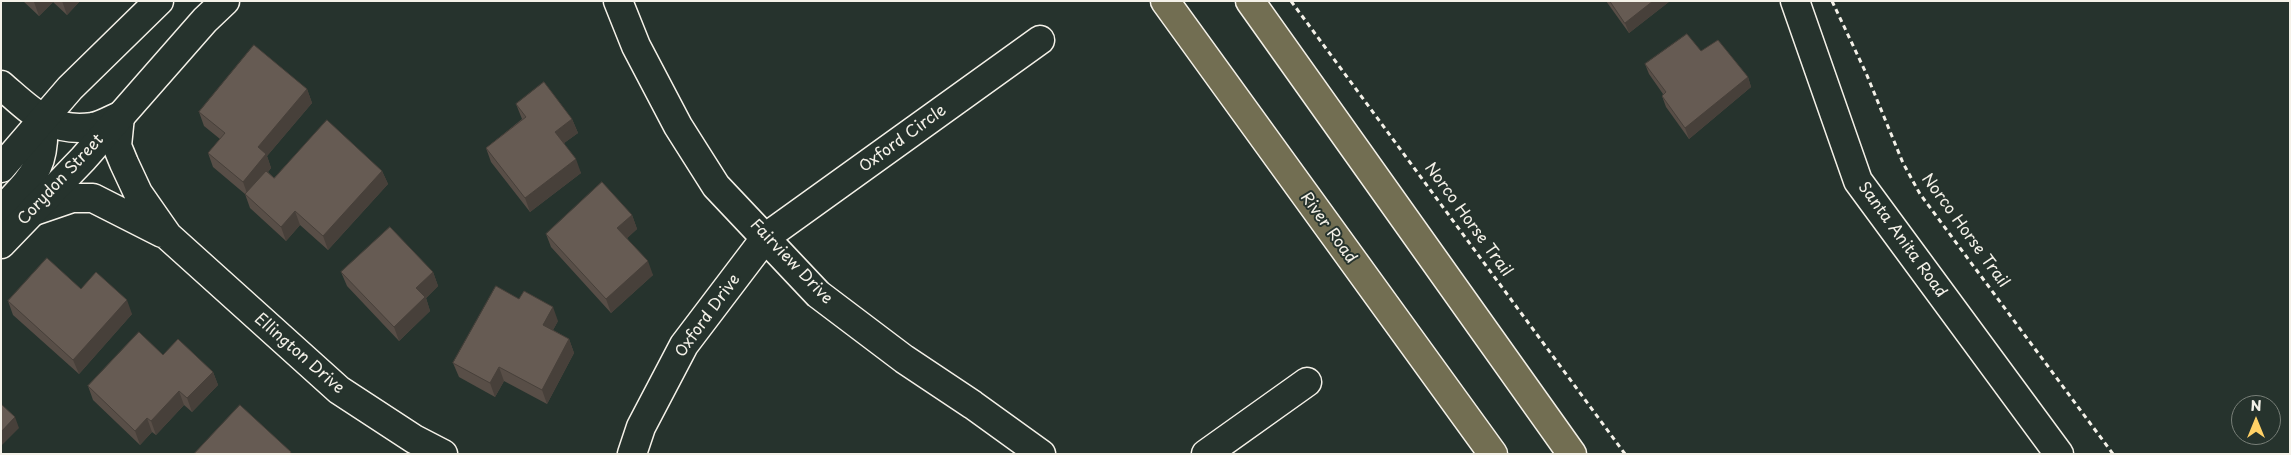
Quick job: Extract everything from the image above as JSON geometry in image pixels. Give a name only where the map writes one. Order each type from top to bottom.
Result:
[{"type":"main road","name":"River Road","points":[[1165,1],[1494,454]]},
{"type":"main road","points":[[1250,1],[1572,454]]},
{"type":"street","points":[[1,168],[70,88],[159,1]]},
{"type":"street","name":"Corydon Street","points":[[1,244],[83,159],[205,20],[225,1]]},
{"type":"street","name":"Fairview Drive","points":[[618,1],[636,46],[678,126],[716,186],[818,294],[904,359],[973,405],[1041,454]]},
{"type":"street","name":"Santa Anita Road","points":[[1795,1],[1858,181],[2059,454]]},
{"type":"street","name":"Oxford Circle","points":[[766,237],[1040,40]]},
{"type":"street","points":[[1,85],[43,120]]},
{"type":"street","name":"Corydon Street","points":[[1,211],[34,174],[42,158],[43,120],[69,127],[93,127],[120,116]]},
{"type":"street","name":"Ellington Drive","points":[[120,116],[117,146],[138,193],[168,236],[339,390],[414,439],[443,454]]},
{"type":"street","name":"Ellington Drive","points":[[34,211],[72,198],[93,198],[168,236]]},
{"type":"street","name":"Oxford Drive","points":[[632,454],[641,427],[684,345],[766,237]]},
{"type":"street","points":[[1206,454],[1307,382]]},
{"type":"path","name":"Norco Horse Trail","points":[[1291,1],[1625,454]]},
{"type":"path","name":"Norco Horse Trail","points":[[1832,1],[1866,74],[1903,163],[1920,194],[2113,454]]},
{"type":"building","points":[[1610,1],[1653,1],[1625,23]]},
{"type":"building","points":[[1687,34],[1701,51],[1718,40],[1748,77],[1685,128],[1662,96],[1666,92],[1645,64]]},
{"type":"building","points":[[254,45],[307,89],[258,147],[266,154],[243,182],[208,153],[225,133],[199,112]]},
{"type":"building","points":[[544,82],[572,119],[555,132],[576,159],[525,198],[486,148],[526,117],[516,104]]},
{"type":"building","points":[[327,120],[382,171],[323,236],[295,211],[281,227],[245,194],[266,171],[274,178]]},
{"type":"building","points":[[602,182],[632,215],[617,228],[648,261],[606,299],[546,234]]},
{"type":"building","points":[[390,227],[433,272],[416,288],[425,297],[394,327],[341,272]]},
{"type":"building","points":[[47,258],[81,289],[96,272],[127,300],[73,360],[8,301]]},
{"type":"building","points":[[496,286],[519,299],[524,291],[553,307],[543,325],[569,339],[542,390],[499,367],[490,383],[453,363]]},
{"type":"building","points":[[139,332],[163,355],[178,339],[213,372],[187,398],[179,391],[151,421],[147,418],[135,431],[88,386]]},
{"type":"building","points":[[1,404],[15,417],[1,432]]},
{"type":"building","points":[[240,405],[291,452],[290,454],[194,454]]}]
